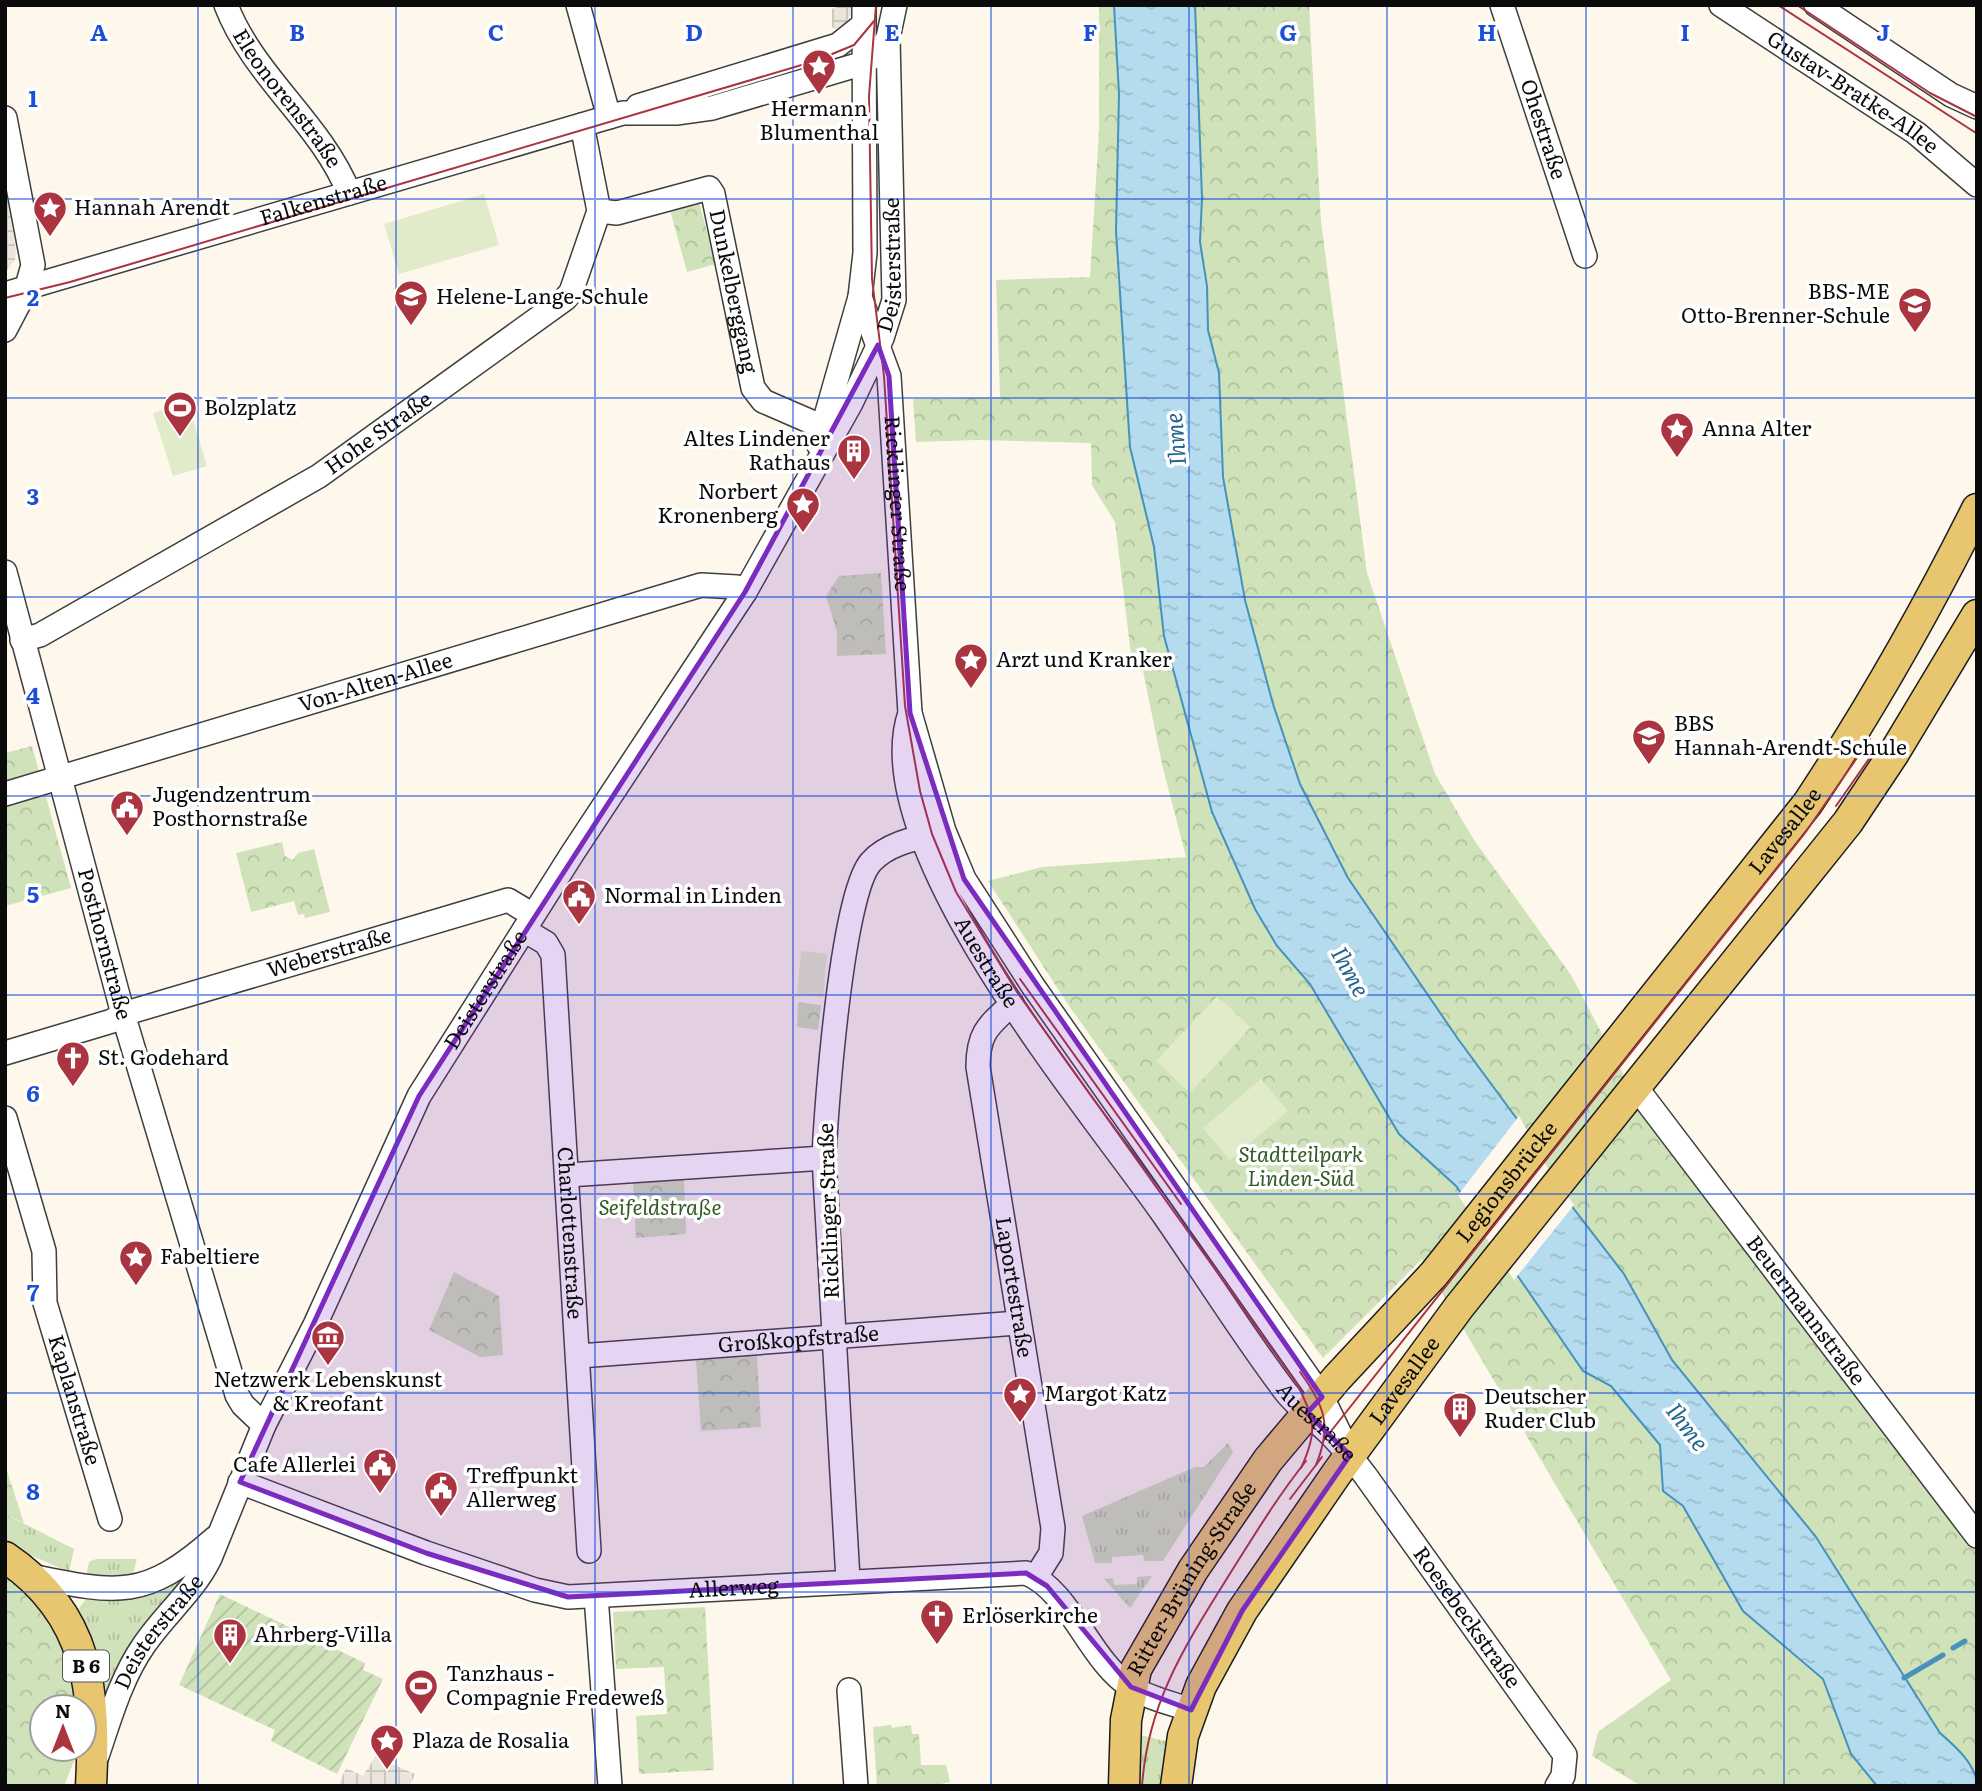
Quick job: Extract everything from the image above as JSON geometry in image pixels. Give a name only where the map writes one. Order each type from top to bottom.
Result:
[{"type":"main road","name":"Lavesallee","points":[[1577,1091],[1808,803],[1856,730],[1916,629],[1977,509]]},
{"type":"main road","points":[[1635,1086],[1848,821],[1895,753],[1977,615]]},
{"type":"main road","name":"Legionsbrücke","points":[[1459,1307],[1635,1086]]},
{"type":"main road","name":"Legionsbrücke","points":[[1314,1405],[1434,1274],[1577,1091]]},
{"type":"main road","name":"Lavesallee","points":[[1350,1455],[1459,1307]]},
{"type":"main road","name":"Ritter-Brüning-Straße","points":[[1124,1786],[1130,1687],[1147,1646],[1193,1570],[1269,1460],[1314,1405]]},
{"type":"main road","points":[[1176,1786],[1183,1735],[1191,1710],[1242,1611],[1350,1455]]},
{"type":"main road","name":"B 6","points":[[5,1557],[31,1576],[69,1625],[87,1670],[93,1709],[88,1781]]},
{"type":"street","name":"Eleonorenstraße","points":[[226,5],[245,46],[302,118],[349,193]]},
{"type":"street","points":[[578,5],[616,115]]},
{"type":"street","name":"Deisterstraße","points":[[88,1781],[129,1671],[144,1645],[201,1576],[264,1425],[315,1325],[419,1096],[528,922],[746,592],[851,403],[878,345],[894,300],[888,38],[895,5]]},
{"type":"street","name":"Ohestraße","points":[[1502,5],[1585,256]]},
{"type":"street","name":"Gustav-Bratke-Allee","points":[[1721,5],[1916,133],[1977,185]]},
{"type":"street","points":[[1816,5],[1951,95],[1977,107]]},
{"type":"street","name":"Falkenstraße","points":[[15,292],[616,115],[633,107],[838,45],[863,22]]},
{"type":"street","name":"Deisterstraße","points":[[810,475],[860,298],[865,253],[863,22]]},
{"type":"street","name":"Falkenstraße","points":[[616,115],[676,113],[712,108],[864,63],[880,51],[888,38]]},
{"type":"street","points":[[5,118],[33,265],[15,292],[5,330]]},
{"type":"street","points":[[582,125],[599,211]]},
{"type":"street","name":"Dunkelberggang","points":[[599,211],[617,213],[709,188],[713,194],[753,388],[763,401],[823,427]]},
{"type":"street","name":"Hohe Straße","points":[[22,639],[40,635],[319,476],[565,299],[570,292],[599,211]]},
{"type":"street","name":"Ricklinger Straße","points":[[848,1580],[824,1158],[825,1118],[849,921],[865,870],[880,855],[944,831],[910,713],[889,376],[860,298]]},
{"type":"street","name":"Posthornstraße","points":[[5,572],[123,1014],[243,1405],[264,1425]]},
{"type":"street","name":"Von-Alten-Allee","points":[[5,794],[701,585],[737,587],[746,592]]},
{"type":"street","name":"Ricklinger Straße","points":[[910,713],[902,743],[920,838]]},
{"type":"street","name":"Auestraße","points":[[944,831],[964,879],[1033,986],[1350,1455]]},
{"type":"street","name":"Auestraße","points":[[920,838],[942,888],[1012,1004],[1162,1212],[1286,1394],[1314,1405]]},
{"type":"street","name":"Weberstraße","points":[[5,1053],[112,1021],[123,1014],[508,900],[528,922]]},
{"type":"street","name":"Charlottenstraße","points":[[528,922],[553,955],[589,1551]]},
{"type":"street","name":"Laportestraße","points":[[1012,1004],[987,1027],[978,1045],[978,1067],[1053,1528],[1051,1553],[1036,1577]]},
{"type":"street","name":"Beuermannstraße","points":[[1635,1086],[1977,1536]]},
{"type":"street","name":"Kaplanstraße","points":[[5,1118],[44,1251],[45,1303],[110,1519]]},
{"type":"street","points":[[568,1175],[824,1158]]},
{"type":"street","name":"Großkopfstraße","points":[[579,1356],[834,1339],[1018,1323]]},
{"type":"street","name":"Roesebeckstraße","points":[[1350,1455],[1565,1755],[1563,1776],[1558,1786]]},
{"type":"street","name":"Allerweg","points":[[240,1482],[405,1545],[535,1590],[568,1597],[1013,1572],[1036,1577]]},
{"type":"street","name":"Deisterstraße","points":[[31,1576],[93,1589],[136,1587],[177,1570],[217,1536]]},
{"type":"street","points":[[1036,1577],[1047,1586],[1114,1672],[1130,1687],[1191,1710]]},
{"type":"street","points":[[596,1596],[610,1786]]},
{"type":"street","points":[[849,1690],[856,1786]]},
{"type":"highlighted area","points":[[878,345],[889,376],[910,713],[964,879],[1322,1397],[1307,1413],[1350,1455],[1242,1611],[1191,1710],[1131,1687],[1047,1586],[1026,1573],[568,1597],[426,1553],[240,1482],[419,1096],[745,592]]},
{"type":"green space","name":"Stadtteilpark Linden-Süd","points":[[1099,5],[1309,5],[1321,221],[1367,573],[1435,774],[1474,840],[1571,975],[1648,1121],[1722,1222],[1977,1544],[1977,1786],[1641,1786],[1592,1756],[1598,1732],[1671,1680],[1422,1259],[1323,1358],[1069,1006],[988,881],[1042,867],[1186,857],[1162,764],[1143,671],[1133,671],[1115,522],[1092,485],[1091,443],[977,440],[916,442],[913,399],[1000,397],[996,280],[1090,277],[1099,132]]},
{"type":"green space","points":[[484,194],[499,245],[399,274],[384,224]]},
{"type":"green space","points":[[699,202],[716,264],[687,272],[670,210]]},
{"type":"green space","name":"Bolzplatz","points":[[188,402],[207,466],[173,476],[153,413]]},
{"type":"green space","points":[[881,573],[886,654],[837,656],[837,632],[826,596],[839,576]]},
{"type":"green space","points":[[32,746],[71,888],[5,906],[5,753]]},
{"type":"green space","points":[[282,842],[285,856],[293,860],[298,853],[314,849],[330,912],[305,918],[304,914],[298,915],[294,901],[251,912],[236,853]]},
{"type":"green space","points":[[801,951],[827,954],[823,997],[797,994]]},
{"type":"green space","points":[[1217,996],[1251,1027],[1190,1093],[1156,1061]]},
{"type":"green space","points":[[798,1002],[821,1005],[818,1030],[797,1027]]},
{"type":"green space","points":[[1261,1079],[1288,1111],[1230,1160],[1203,1128]]},
{"type":"green space","name":"Seifeldstraße","points":[[684,1178],[686,1234],[636,1238],[633,1181]]},
{"type":"green space","points":[[454,1272],[499,1296],[503,1355],[480,1357],[429,1330]]},
{"type":"green space","points":[[757,1355],[761,1427],[701,1431],[696,1360]]},
{"type":"green space","points":[[1228,1443],[1233,1452],[1163,1561],[1144,1561],[1143,1555],[1112,1557],[1112,1563],[1095,1563],[1082,1516],[1195,1467],[1204,1467]]},
{"type":"green space","points":[[5,1465],[24,1523],[5,1514]]},
{"type":"green space","points":[[5,1514],[74,1549],[69,1572],[5,1544]]},
{"type":"green space","points":[[96,1559],[137,1559],[132,1577],[86,1576],[89,1562]]},
{"type":"green space","points":[[5,1569],[64,1634],[79,1693],[28,1693],[28,1763],[73,1763],[64,1786],[5,1786]]},
{"type":"green space","points":[[188,1572],[192,1576],[106,1700],[101,1698],[74,1614],[87,1598],[115,1599],[140,1595],[164,1586]]},
{"type":"green space","points":[[1152,1576],[1130,1608],[1104,1579],[1113,1578],[1114,1585],[1137,1584],[1137,1577]]},
{"type":"green space","points":[[220,1594],[365,1663],[363,1670],[383,1679],[337,1774],[271,1741],[275,1730],[179,1685]]},
{"type":"green space","points":[[705,1607],[714,1770],[639,1774],[636,1716],[667,1714],[664,1667],[616,1669],[613,1612]]},
{"type":"green space","points":[[891,1725],[892,1728],[911,1725],[912,1734],[919,1734],[921,1765],[946,1765],[950,1782],[932,1786],[877,1786],[873,1727]]},
{"type":"green space","points":[[1136,1734],[1169,1742],[1163,1786],[1134,1786]]},
{"type":"shaded area","points":[[841,5],[856,5],[856,14],[850,15],[841,33],[832,27],[832,9]]},
{"type":"shaded area","points":[[5,158],[14,199],[9,205],[16,251],[15,260],[5,273]]},
{"type":"shaded area","name":"Plaza de Rosalia","points":[[375,1757],[415,1774],[410,1786],[338,1786],[346,1768],[363,1776]]},
{"type":"water","name":"Ihme","points":[[1114,5],[1195,5],[1202,198],[1200,242],[1207,286],[1208,330],[1219,373],[1223,477],[1245,600],[1273,704],[1300,784],[1348,878],[1458,1039],[1517,1119],[1547,1174],[1624,1274],[1672,1360],[1816,1537],[1940,1733],[1969,1763],[1977,1786],[1877,1786],[1851,1754],[1823,1679],[1743,1611],[1683,1506],[1663,1491],[1660,1445],[1611,1386],[1583,1371],[1456,1186],[1399,1134],[1310,984],[1277,946],[1255,909],[1212,812],[1164,636],[1154,547],[1130,447],[1116,231],[1119,94]]},
{"type":"pier","points":[[1519,1116],[1550,1172],[1574,1205],[1514,1280],[1458,1195]]},
{"type":"waterway","points":[[1953,1648],[1965,1641]]},
{"type":"waterway","points":[[1904,1678],[1943,1655]]},
{"type":"tram line","points":[[876,5],[869,96],[872,279],[884,376],[905,706],[920,791],[932,834],[956,892],[1017,992],[1297,1384],[1308,1407],[1312,1426],[1310,1444],[1301,1468]]},
{"type":"tram line","points":[[1778,5],[1976,133]]},
{"type":"tram line","points":[[1797,5],[1930,93],[1977,117]]},
{"type":"tram line","points":[[5,298],[70,282],[815,61],[854,45],[874,21]]},
{"type":"tram line","points":[[1324,1440],[1805,833],[1870,739]]},
{"type":"tram line","points":[[1836,806],[1878,746]]},
{"type":"tram line","points":[[1020,979],[1181,1204]]},
{"type":"tram line","points":[[1300,1372],[1315,1395],[1325,1427],[1316,1465]]},
{"type":"tram line","points":[[1290,1499],[1322,1457]]},
{"type":"tram line","points":[[1142,1786],[1152,1726],[1172,1673],[1199,1623],[1276,1501],[1306,1461]]},
{"type":"place","name":"Hermann Blumenthal","points":[[819,96]]},
{"type":"place","name":"Hannah Arendt","points":[[50,238]]},
{"type":"place","name":"Helene-Lange-Schule","points":[[411,327]]},
{"type":"place","name":"BBS-ME Otto-Brenner-Schule","points":[[1915,334]]},
{"type":"place","name":"Bolzplatz","points":[[180,438]]},
{"type":"place","name":"Anna Alter","points":[[1677,459]]},
{"type":"place","name":"Altes Lindener Rathaus","points":[[854,481]]},
{"type":"place","name":"Norbert Kronenberg","points":[[803,534]]},
{"type":"place","name":"Arzt und Kranker","points":[[971,690]]},
{"type":"place","name":"BBS Hannah-Arendt-Schule","points":[[1649,766]]},
{"type":"place","name":"Jugendzentrum Posthornstraße","points":[[127,837]]},
{"type":"place","name":"Normal in Linden","points":[[579,926]]},
{"type":"place","name":"St. Godehard","points":[[73,1088]]},
{"type":"place","name":"Fabeltiere","points":[[136,1287]]},
{"type":"place","name":"Netzwerk Lebenskunst & Kreofant","points":[[328,1367]]},
{"type":"place","name":"Margot Katz","points":[[1020,1424]]},
{"type":"place","name":"Deutscher Ruder Club","points":[[1460,1439]]},
{"type":"place","name":"Cafe Allerlei","points":[[380,1495]]},
{"type":"place","name":"Treffpunkt Allerweg","points":[[441,1518]]},
{"type":"place","name":"Erlöserkirche","points":[[937,1646]]},
{"type":"place","name":"Ahrberg-Villa","points":[[230,1665]]},
{"type":"place","name":"Tanzhaus - Compagnie Fredeweß","points":[[421,1716]]},
{"type":"place","name":"Plaza de Rosalia","points":[[387,1771]]}]
